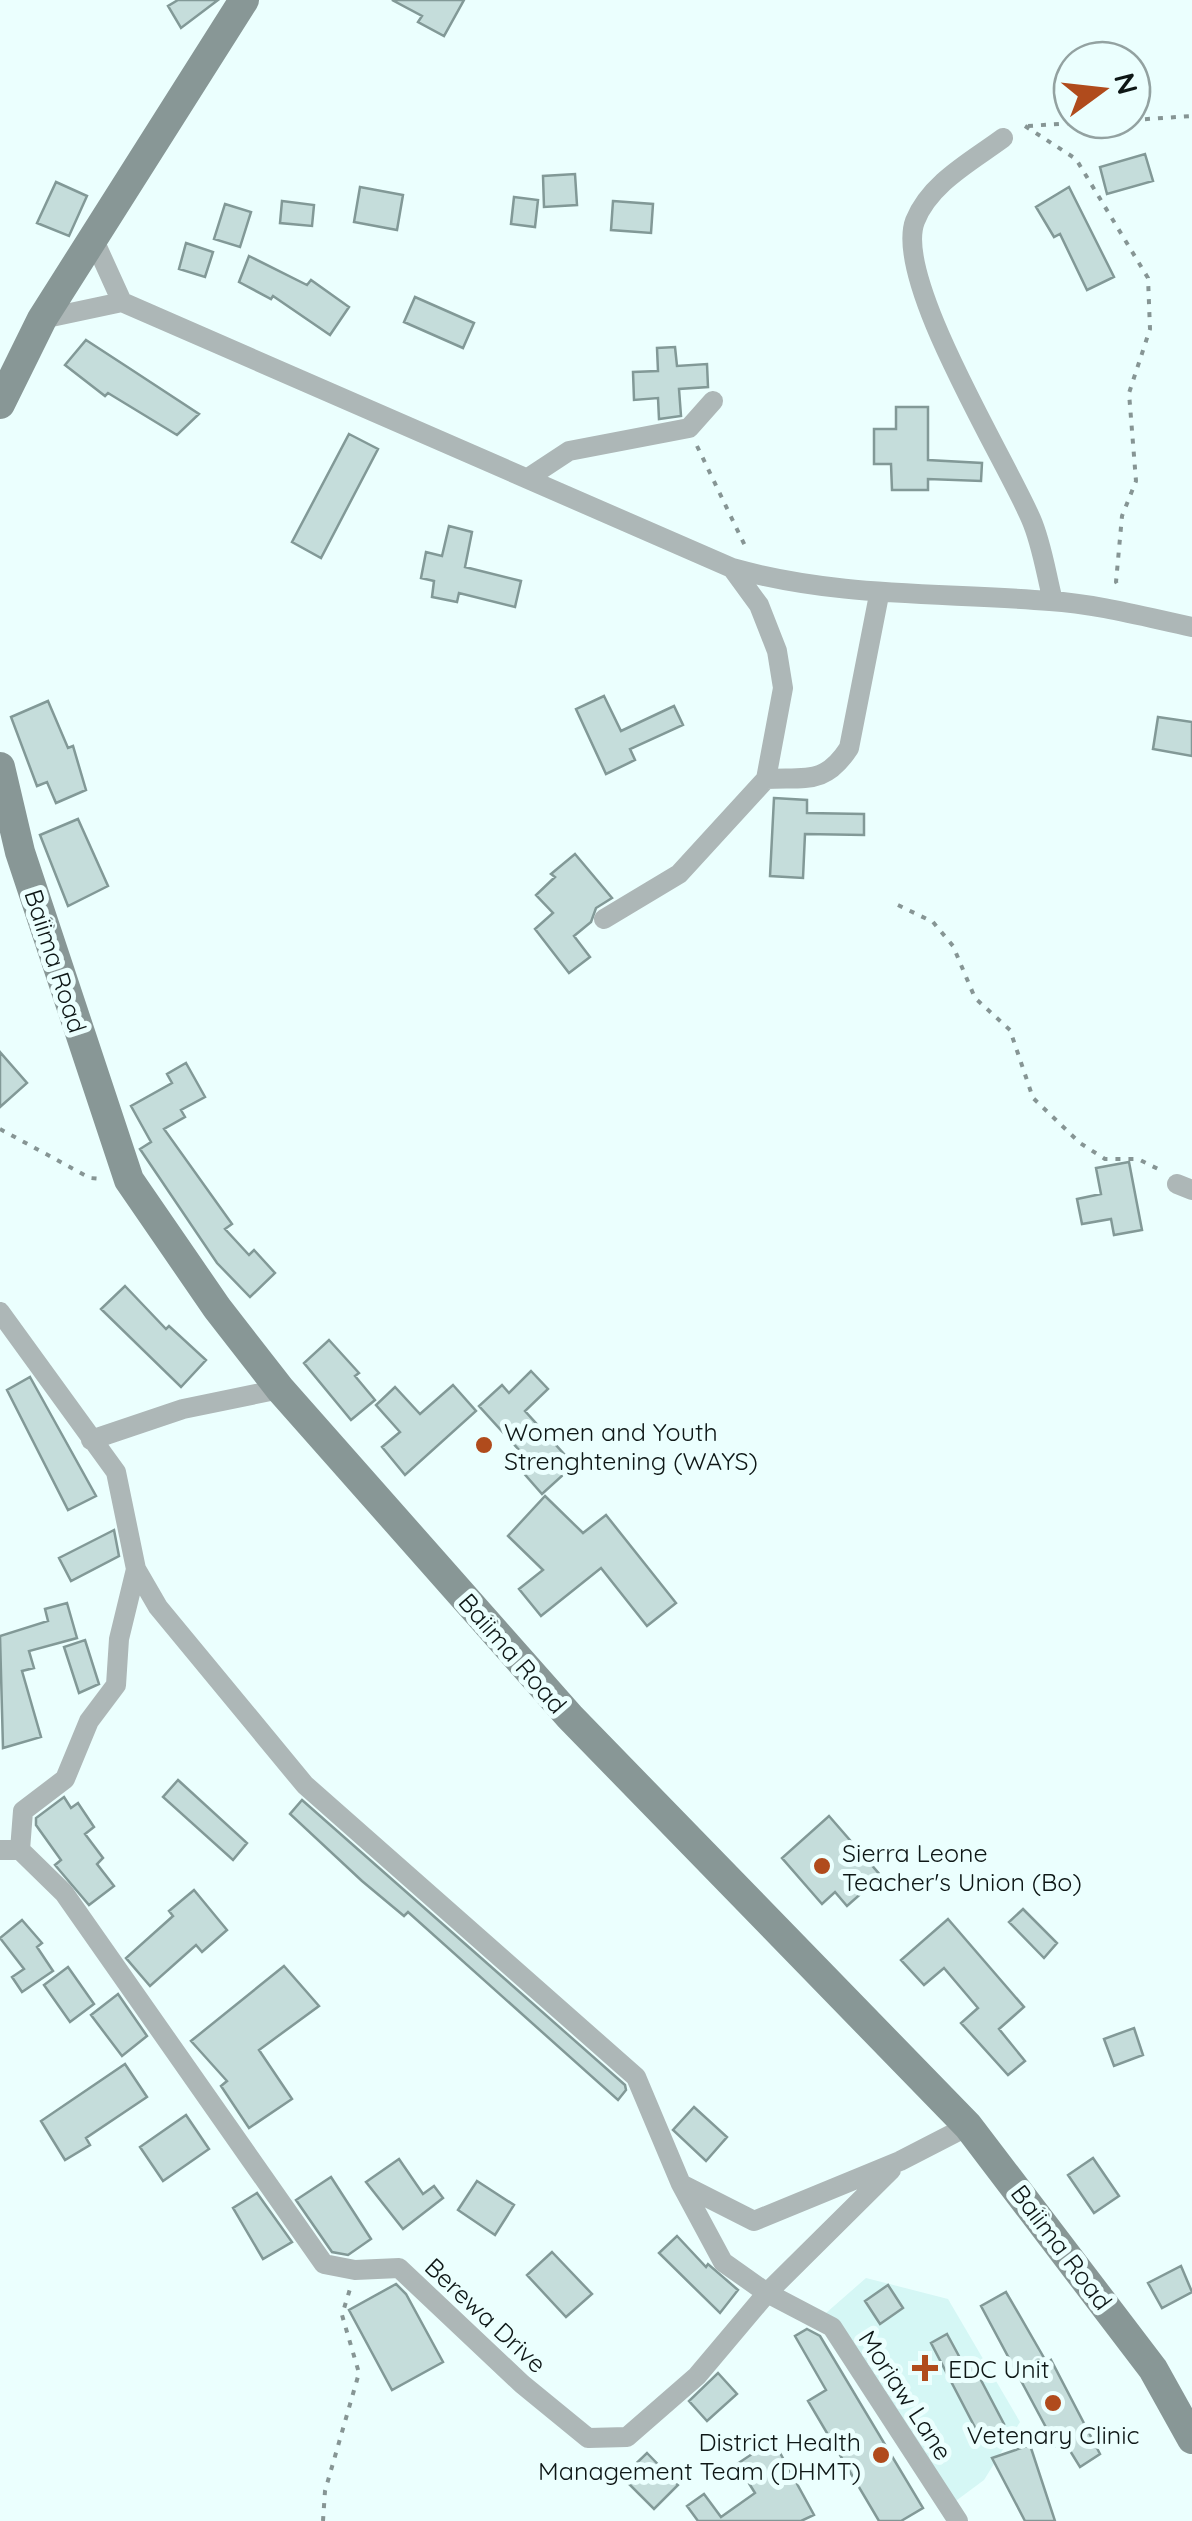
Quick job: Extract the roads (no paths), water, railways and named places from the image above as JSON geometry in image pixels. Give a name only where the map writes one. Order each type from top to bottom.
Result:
[{"type":"street","points":[[0,404],[42,319],[244,0]]},
{"type":"street","points":[[1004,138],[936,188],[914,224],[918,271],[953,366],[1032,521],[1053,601]]},
{"type":"street","points":[[93,238],[122,302]]},
{"type":"street","points":[[42,319],[122,302],[732,568],[760,576],[880,595],[1053,601],[1192,627]]},
{"type":"street","points":[[528,478],[569,451],[690,428],[713,400]]},
{"type":"street","points":[[604,919],[678,874],[766,779],[783,688],[777,651],[759,605],[732,568]]},
{"type":"street","points":[[766,779],[816,777],[835,770],[849,748],[880,595]]},
{"type":"street","name":"Baiima Road","points":[[0,767],[20,852],[129,1180],[217,1308],[280,1389],[570,1717],[968,2126],[1153,2369],[1192,2439]]},
{"type":"street","points":[[0,1312],[116,1472],[136,1569],[119,1639],[116,1685],[89,1721],[66,1779],[23,1811],[10,1850]]},
{"type":"street","points":[[90,1440],[183,1409],[280,1389]]},
{"type":"street","name":"Moriaw Lane","points":[[136,1569],[158,1606],[305,1785],[636,2077],[680,2184],[723,2262],[768,2293],[832,2327],[958,2521]]},
{"type":"street","name":"Berewa Drive","points":[[10,1850],[64,1892],[324,2264],[356,2270],[400,2268],[522,2384],[588,2438],[626,2437],[697,2376],[768,2293],[900,2161]]},
{"type":"street","points":[[680,2184],[754,2221],[900,2161],[968,2126]]},
{"type":"place","name":"Women and Youth Strenghtening (WAYS)","points":[[484,1445]]},
{"type":"place","name":"Sierra Leone Teacher's Union (Bo)","points":[[822,1866]]},
{"type":"place","name":"EDC Unit","points":[[925,2368]]},
{"type":"place","name":"Vetenary Clinic","points":[[1053,2403]]},
{"type":"place","name":"District Health Management Team (DHMT)","points":[[881,2455]]}]
